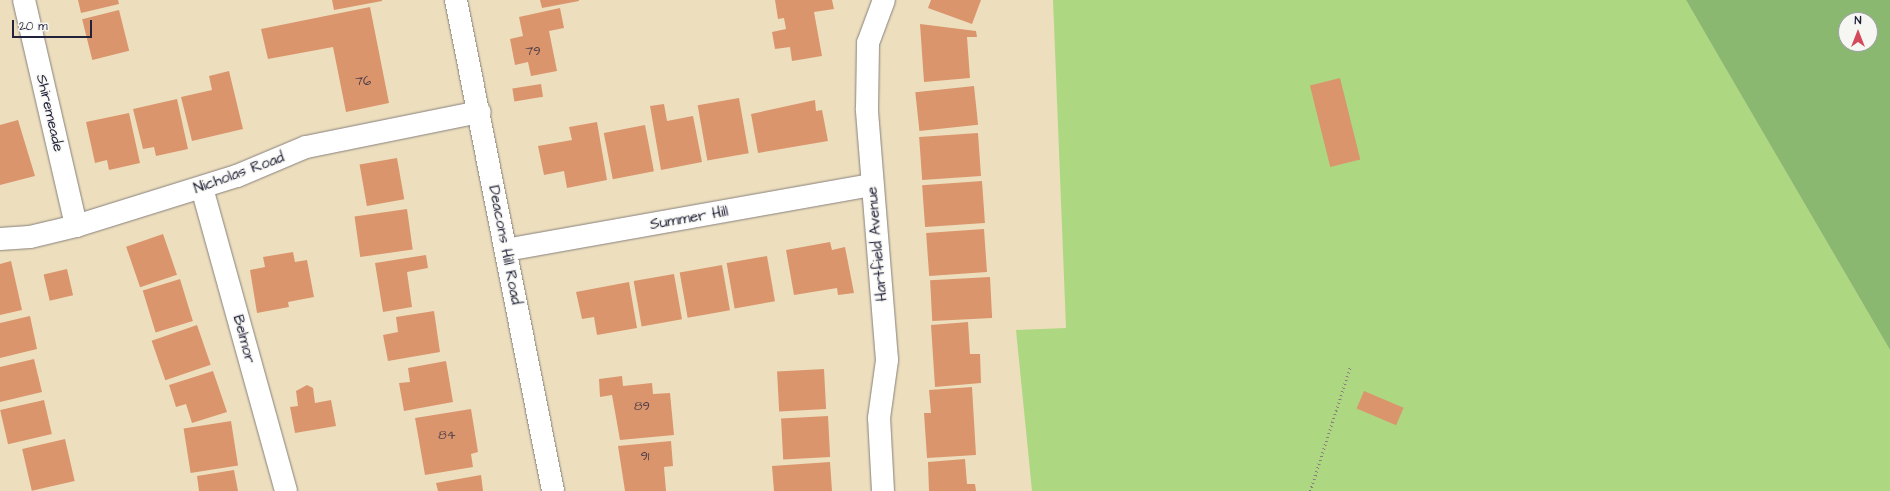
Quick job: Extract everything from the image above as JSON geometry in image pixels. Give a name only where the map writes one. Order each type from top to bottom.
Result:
[{"type":"street","name":"Shiremeade","points":[[24,0],[76,226]]},
{"type":"street","name":"Deacons Hill Road","points":[[456,0],[553,491]]},
{"type":"street","name":"Hartfield Avenue","points":[[883,491],[879,418],[887,360],[872,185],[868,43],[884,0]]},
{"type":"street","name":"Nicholas Road","points":[[0,239],[30,237],[76,226],[202,188],[306,147],[479,112]]},
{"type":"street","name":"Summer Hill","points":[[506,250],[872,185]]},
{"type":"street","name":"Belmor","points":[[202,188],[286,491]]},
{"type":"path","points":[[1310,491],[1350,367]]},
{"type":"green space","points":[[1053,0],[1686,0],[1890,350],[1890,491],[1032,491],[1016,330],[1066,328]]},
{"type":"green space","points":[[1686,0],[1890,0],[1890,350]]},
{"type":"building","points":[[78,0],[118,0],[119,4],[81,13]]},
{"type":"building","points":[[332,0],[382,0],[382,1],[334,10]]},
{"type":"building","points":[[540,0],[579,0],[579,1],[542,8]]},
{"type":"building","points":[[775,0],[832,0],[834,9],[814,12],[822,56],[792,61],[790,47],[775,49],[772,32],[786,29],[784,18],[778,19]]},
{"type":"building","points":[[931,0],[981,0],[972,24],[928,8]]},
{"type":"building","points":[[370,7],[389,103],[346,112],[333,47],[268,59],[261,29]]},
{"type":"building","points":[[560,8],[564,28],[549,31],[557,71],[531,76],[528,62],[515,65],[510,39],[523,36],[519,17]]},
{"type":"building","points":[[119,10],[129,51],[92,60],[82,19]]},
{"type":"building","points":[[920,24],[976,31],[977,37],[967,37],[970,78],[924,82]]},
{"type":"building","points":[[229,71],[243,129],[192,141],[181,97],[212,90],[209,76]]},
{"type":"building","points":[[1340,78],[1360,160],[1330,167],[1310,85]]},
{"type":"building","points":[[541,84],[543,97],[514,101],[512,89]]},
{"type":"building","points":[[974,86],[978,125],[919,131],[915,92]]},
{"type":"building","points":[[739,98],[749,153],[707,160],[698,105]]},
{"type":"building","points":[[177,99],[188,149],[156,156],[154,147],[143,149],[133,109]]},
{"type":"building","points":[[815,100],[816,111],[822,110],[828,141],[758,153],[751,114]]},
{"type":"building","points":[[664,104],[667,121],[693,116],[702,162],[661,170],[650,106]]},
{"type":"building","points":[[129,113],[140,163],[109,170],[107,160],[95,163],[86,122]]},
{"type":"building","points":[[18,120],[35,176],[0,185],[0,125]]},
{"type":"building","points":[[597,122],[607,180],[567,188],[564,171],[544,175],[538,146],[572,140],[569,127]]},
{"type":"building","points":[[645,125],[654,171],[613,179],[604,133]]},
{"type":"building","points":[[978,133],[981,176],[922,180],[919,137]]},
{"type":"building","points":[[397,158],[404,199],[367,206],[360,165]]},
{"type":"building","points":[[982,181],[985,223],[925,227],[922,185]]},
{"type":"building","points":[[407,209],[413,250],[360,257],[355,216]]},
{"type":"building","points":[[984,229],[987,272],[929,276],[926,233]]},
{"type":"building","points":[[163,234],[177,275],[140,287],[126,247]]},
{"type":"building","points":[[830,242],[832,250],[845,247],[854,293],[838,295],[837,288],[794,295],[786,250]]},
{"type":"building","points":[[293,252],[295,262],[307,260],[314,297],[288,302],[289,307],[257,313],[250,270],[265,267],[263,257]]},
{"type":"building","points":[[426,255],[428,268],[407,272],[412,307],[383,312],[375,263]]},
{"type":"building","points":[[767,256],[775,301],[735,308],[727,263]]},
{"type":"building","points":[[11,261],[22,310],[0,315],[0,264]]},
{"type":"building","points":[[722,265],[730,310],[688,318],[680,272]]},
{"type":"building","points":[[67,269],[73,295],[50,301],[44,274]]},
{"type":"building","points":[[674,274],[682,319],[642,326],[634,281]]},
{"type":"building","points":[[990,277],[992,318],[932,321],[930,280]]},
{"type":"building","points":[[180,279],[193,321],[156,332],[143,290]]},
{"type":"building","points":[[629,282],[637,328],[597,335],[594,317],[582,319],[576,292]]},
{"type":"building","points":[[434,311],[440,352],[388,361],[383,335],[398,332],[396,317]]},
{"type":"building","points":[[30,316],[37,349],[0,358],[0,323]]},
{"type":"building","points":[[968,322],[970,354],[980,354],[981,383],[935,387],[931,325]]},
{"type":"building","points":[[197,325],[211,365],[165,380],[152,341]]},
{"type":"building","points":[[34,359],[42,392],[0,402],[0,367]]},
{"type":"building","points":[[446,361],[453,402],[404,411],[399,383],[410,382],[408,368]]},
{"type":"building","points":[[824,369],[826,409],[779,411],[777,371]]},
{"type":"building","points":[[213,371],[227,412],[192,423],[186,404],[176,407],[169,385]]},
{"type":"building","points":[[622,376],[623,386],[652,383],[653,394],[670,393],[674,435],[620,440],[612,395],[600,397],[599,379]]},
{"type":"building","points":[[307,385],[313,388],[315,403],[331,400],[336,426],[295,433],[290,407],[298,406],[296,391]]},
{"type":"building","points":[[972,387],[976,455],[927,458],[924,413],[931,413],[929,390]]},
{"type":"building","points":[[1364,391],[1404,408],[1396,425],[1357,408]]},
{"type":"building","points":[[44,400],[52,434],[8,444],[0,410]]},
{"type":"building","points":[[471,409],[478,452],[471,454],[473,467],[425,475],[415,418]]},
{"type":"building","points":[[828,416],[830,457],[783,459],[781,418]]},
{"type":"building","points":[[231,421],[238,465],[191,473],[184,429]]},
{"type":"building","points":[[65,439],[75,481],[32,491],[22,449]]},
{"type":"building","points":[[671,441],[673,466],[664,467],[666,491],[625,491],[618,446]]},
{"type":"building","points":[[965,459],[967,484],[975,484],[976,491],[929,491],[928,462]]},
{"type":"building","points":[[830,462],[832,491],[774,491],[772,466]]},
{"type":"building","points":[[234,470],[238,491],[199,491],[197,476]]},
{"type":"building","points":[[481,475],[483,491],[438,491],[436,483]]}]
